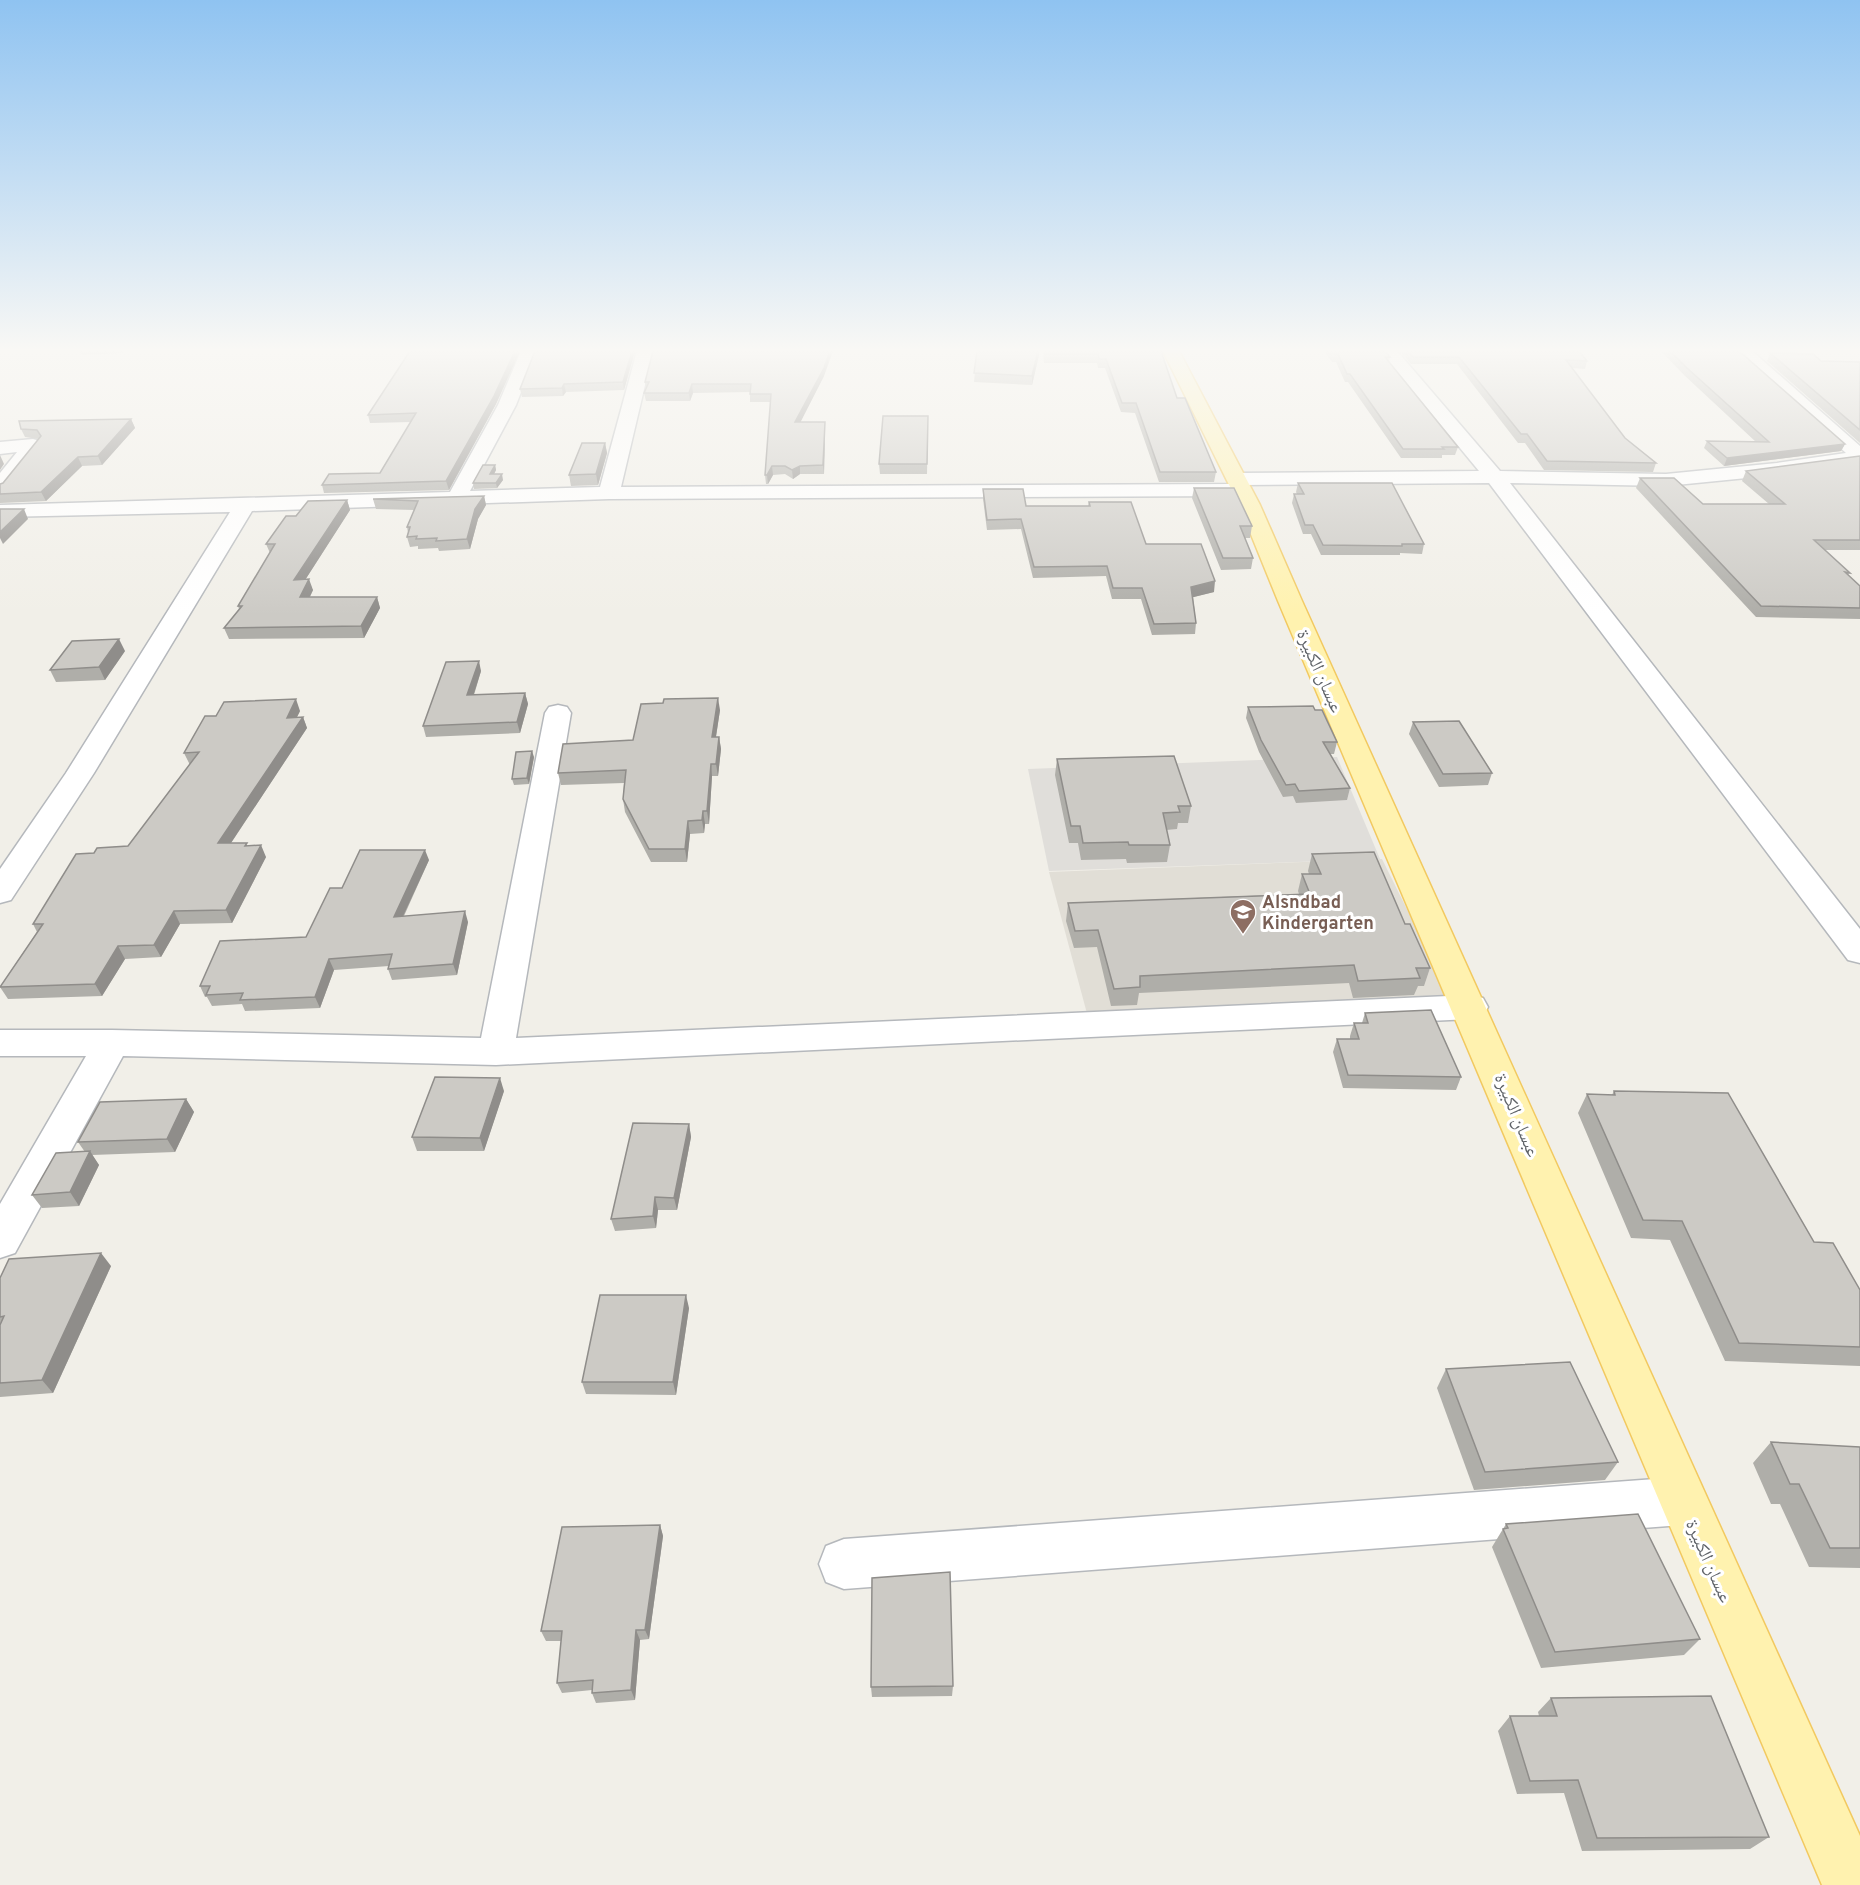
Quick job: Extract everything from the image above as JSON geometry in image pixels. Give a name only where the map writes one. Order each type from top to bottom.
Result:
[{"type":"main road","name":"عبسان الكبيرة","points":[[1216,439],[1274,557],[1290,602],[1412,880],[1471,1007],[1682,1501],[1852,1885]]},
{"type":"street","points":[[456,499],[489,439]]},
{"type":"street","points":[[609,493],[623,439]]},
{"type":"street","points":[[1462,439],[1495,478],[1860,952]]},
{"type":"street","points":[[1841,439],[1860,456]]},
{"type":"street","points":[[0,448],[33,446],[0,486]]},
{"type":"street","points":[[0,512],[609,493],[1495,478],[1666,480],[1777,469],[1860,456]]},
{"type":"street","points":[[0,893],[80,773],[245,505]]},
{"type":"street","points":[[496,1052],[558,714]]},
{"type":"street","points":[[0,1043],[112,1043],[496,1052],[1471,1007]]},
{"type":"street","points":[[0,1241],[112,1043]]},
{"type":"street","points":[[844,1564],[1682,1501]]},
{"type":"shaded area","points":[[1337,757],[1380,859],[1049,871],[1028,769]]},
{"type":"shaded area","name":"Alsndbad Kindergarten","points":[[1382,859],[1451,998],[1089,1021],[1049,872]]},
{"type":"building","points":[[39,439],[113,439],[98,456],[78,457],[41,492],[0,494],[0,484]]},
{"type":"building","points":[[400,439],[470,439],[446,481],[322,485],[329,474],[380,473]]},
{"type":"building","points":[[768,439],[824,439],[823,465],[800,466],[792,470],[785,466],[772,466],[765,475]]},
{"type":"building","points":[[881,439],[928,439],[927,464],[879,464]]},
{"type":"building","points":[[1149,439],[1202,439],[1216,472],[1160,472]]},
{"type":"building","points":[[1396,439],[1451,439],[1458,447],[1442,447],[1444,449],[1403,449]]},
{"type":"building","points":[[1531,439],[1626,439],[1656,463],[1547,461]]},
{"type":"building","points":[[1766,439],[1839,439],[1845,444],[1727,458],[1707,441],[1769,442]]},
{"type":"building","points":[[582,443],[605,443],[596,474],[569,475]]},
{"type":"building","points":[[1860,456],[1860,540],[1814,540],[1850,573],[1845,572],[1860,586],[1860,608],[1761,606],[1640,478],[1674,478],[1703,504],[1785,504],[1746,471]]},
{"type":"building","points":[[483,465],[495,465],[490,474],[502,474],[496,483],[473,483]]},
{"type":"building","points":[[1298,483],[1392,483],[1424,544],[1323,545],[1313,525],[1305,525],[1294,494],[1304,494]]},
{"type":"building","points":[[1194,488],[1234,488],[1252,526],[1240,526],[1253,558],[1223,558]]},
{"type":"building","points":[[983,489],[1023,489],[1026,506],[1090,506],[1089,502],[1131,502],[1146,544],[1201,544],[1215,581],[1191,587],[1196,623],[1154,624],[1142,588],[1113,588],[1107,566],[1034,567],[1021,519],[987,520]]},
{"type":"building","points":[[484,496],[475,509],[467,539],[436,541],[437,538],[407,537],[410,527],[407,527],[418,501],[373,499]]},
{"type":"building","points":[[347,500],[294,580],[309,579],[300,597],[377,597],[361,626],[224,628],[242,606],[238,606],[275,544],[266,544],[286,516],[296,516],[308,501]]},
{"type":"building","points":[[0,509],[24,509],[0,532]]},
{"type":"building","points":[[119,639],[99,667],[50,670],[72,641]]},
{"type":"building","points":[[479,661],[467,695],[525,693],[517,722],[423,726],[446,662]]},
{"type":"building","points":[[718,698],[712,737],[719,737],[716,764],[711,764],[707,811],[703,811],[702,820],[688,821],[685,849],[649,849],[623,799],[626,770],[558,773],[563,744],[633,740],[641,704],[663,703],[664,699]]},
{"type":"building","points":[[296,699],[287,718],[303,717],[218,843],[261,845],[226,910],[174,911],[154,945],[118,946],[95,984],[0,987],[43,924],[33,924],[76,854],[94,853],[97,848],[128,846],[199,752],[184,753],[205,716],[216,716],[224,702]]},
{"type":"building","points":[[1313,706],[1315,710],[1322,710],[1337,742],[1323,742],[1350,788],[1299,791],[1295,784],[1286,785],[1261,740],[1248,707]]},
{"type":"building","points":[[1459,721],[1492,773],[1443,774],[1413,722]]},
{"type":"building","points":[[532,751],[527,778],[512,779],[516,752]]},
{"type":"building","points":[[1174,756],[1191,806],[1178,806],[1180,812],[1163,813],[1170,845],[1129,845],[1128,842],[1083,843],[1080,826],[1071,826],[1057,759]]},
{"type":"building","points":[[360,850],[425,850],[394,917],[465,911],[453,964],[388,969],[392,954],[329,959],[315,997],[240,1000],[243,993],[206,995],[210,986],[200,986],[220,941],[306,937],[330,888],[342,888]]},
{"type":"building","points":[[1374,852],[1405,924],[1410,924],[1430,968],[1416,968],[1420,978],[1358,981],[1354,965],[1140,976],[1140,987],[1114,989],[1098,930],[1075,931],[1068,903],[1310,894],[1302,874],[1321,874],[1312,854]]},
{"type":"building","points":[[1431,1010],[1461,1077],[1348,1075],[1337,1039],[1359,1039],[1354,1023],[1368,1023],[1365,1013]]},
{"type":"building","points":[[435,1077],[500,1078],[480,1138],[412,1137]]},
{"type":"building","points":[[1614,1091],[1728,1093],[1814,1242],[1833,1243],[1860,1290],[1860,1347],[1739,1343],[1682,1221],[1643,1220],[1587,1094],[1615,1095]]},
{"type":"building","points":[[186,1099],[167,1139],[78,1142],[100,1102]]},
{"type":"building","points":[[633,1123],[689,1124],[674,1198],[655,1197],[653,1216],[611,1219]]},
{"type":"building","points":[[90,1151],[70,1192],[32,1195],[56,1153]]},
{"type":"building","points":[[101,1253],[42,1380],[0,1383],[0,1325],[4,1316],[0,1317],[0,1278],[9,1259]]},
{"type":"building","points":[[600,1295],[686,1295],[673,1382],[582,1382]]},
{"type":"building","points":[[1570,1362],[1618,1462],[1485,1472],[1446,1369]]},
{"type":"building","points":[[1771,1442],[1860,1447],[1860,1548],[1830,1548],[1799,1484],[1790,1484]]},
{"type":"building","points":[[1638,1514],[1700,1639],[1555,1652],[1503,1529],[1508,1528],[1506,1524]]},
{"type":"building","points":[[660,1525],[645,1630],[636,1630],[631,1690],[592,1693],[593,1680],[557,1683],[562,1631],[541,1631],[562,1527]]},
{"type":"building","points":[[950,1572],[953,1686],[871,1687],[872,1578]]},
{"type":"building","points":[[1711,1696],[1769,1837],[1597,1838],[1578,1780],[1530,1781],[1510,1716],[1557,1716],[1551,1698]]},
{"type":"place","name":"Alsndbad Kindergarten","points":[[1243,935]]}]
